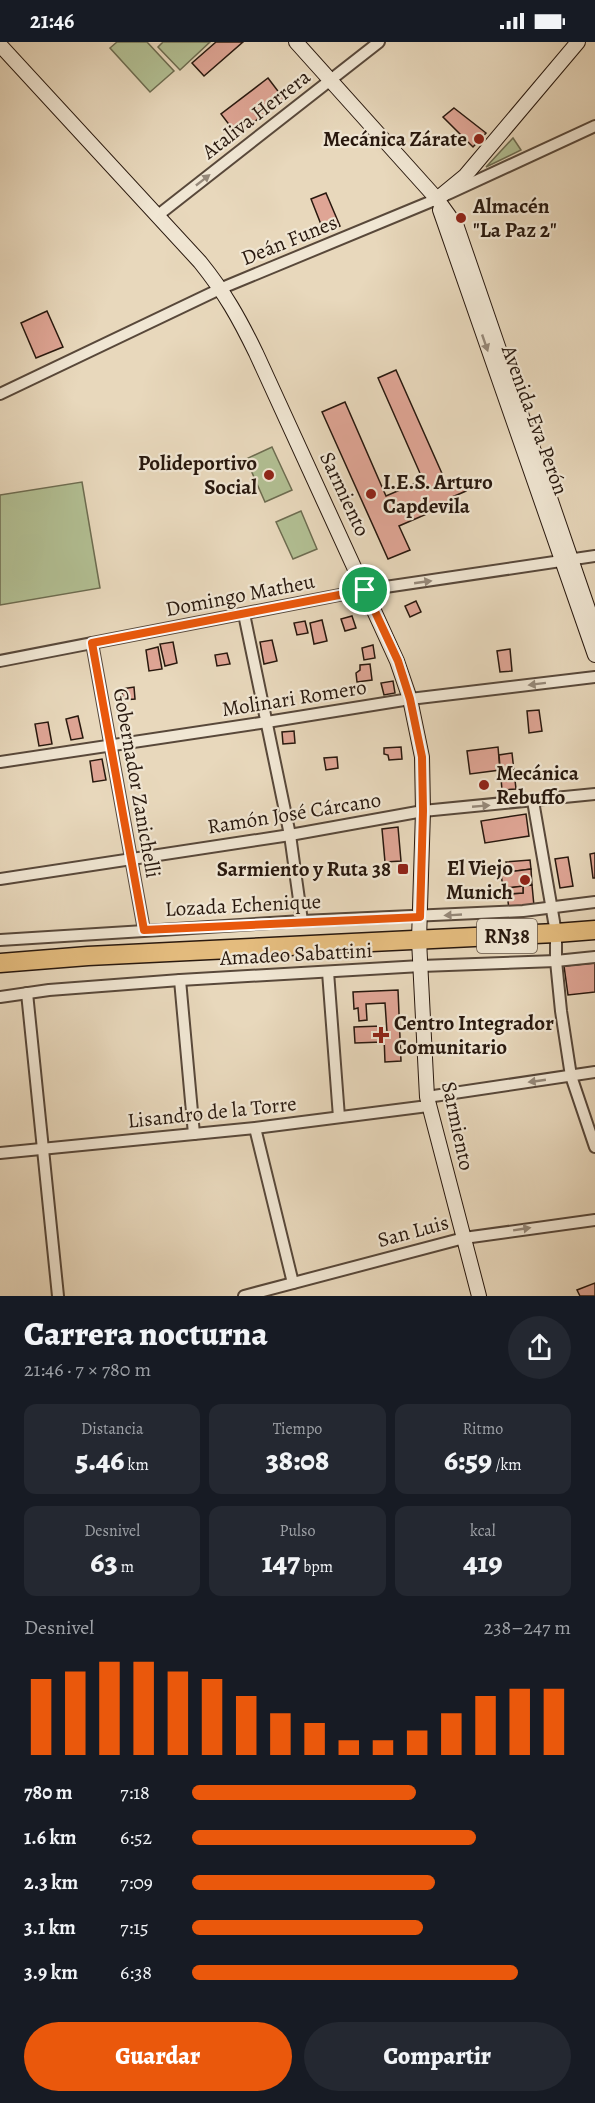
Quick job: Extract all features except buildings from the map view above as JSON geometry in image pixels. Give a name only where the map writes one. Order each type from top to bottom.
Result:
[{"type":"highway","name":"RN38","points":[[0,963],[88,956],[595,930]]},
{"type":"main road","name":"Avenida Eva Perón","points":[[296,42],[437,200],[457,227],[567,561],[595,655]]},
{"type":"main road","points":[[437,200],[465,176],[578,42]]},
{"type":"main road","name":"Sarmiento","points":[[0,45],[222,288],[256,353],[398,661],[410,699],[422,757],[420,940],[427,1102],[479,1296]]},
{"type":"main road","name":"Avenida Eva Perón","points":[[567,561],[595,629]]},
{"type":"street","name":"Ataliva Herrera","points":[[157,216],[379,42]]},
{"type":"street","name":"Deán Funes","points":[[0,394],[222,288],[437,200],[595,126]]},
{"type":"street","name":"Domingo Matheu","points":[[0,661],[365,590],[595,556]]},
{"type":"street","points":[[244,614],[290,836],[302,921]]},
{"type":"street","name":"Gobernador Zanichelli","points":[[92,643],[144,930]]},
{"type":"street","name":"Molinari Romero","points":[[0,762],[410,699],[595,676]]},
{"type":"street","name":"Ramón José Cárcano","points":[[0,879],[290,836],[423,811],[595,794]]},
{"type":"street","points":[[533,801],[556,933],[556,961],[571,1076],[595,1147]]},
{"type":"street","name":"Lozada Echenique","points":[[0,940],[302,921],[524,911],[595,902]]},
{"type":"street","name":"Amadeo Sabattini","points":[[0,997],[180,980],[421,966],[556,961],[595,957]]},
{"type":"street","points":[[328,972],[339,1117]]},
{"type":"street","points":[[180,980],[194,1134]]},
{"type":"street","points":[[27,993],[58,1296]]},
{"type":"street","name":"Lisandro de la Torre","points":[[0,1153],[255,1128],[339,1117],[595,1072]]},
{"type":"street","points":[[255,1128],[293,1282]]},
{"type":"street","name":"San Luis","points":[[244,1296],[464,1238],[595,1220]]},
{"type":"green space","points":[[117,42],[147,42],[174,71],[150,92],[110,48]]},
{"type":"green space","points":[[163,42],[210,42],[180,70],[158,47]]},
{"type":"green space","points":[[513,138],[521,150],[486,167]]},
{"type":"green space","name":"Polideportivo Social","points":[[272,447],[292,490],[265,502],[246,459]]},
{"type":"green space","points":[[82,482],[100,588],[0,605],[0,495]]},
{"type":"green space","points":[[301,511],[317,549],[293,559],[276,522]]},
{"type":"place","name":"Mecánica Zárate","points":[[479,139]]},
{"type":"place","name":"Almacén \"La Paz 2\"","points":[[461,218]]},
{"type":"place","name":"Polideportivo Social","points":[[269,475]]},
{"type":"place","name":"I.E.S. Arturo Capdevila","points":[[371,494]]},
{"type":"place","name":"Mecánica Rebuffo","points":[[484,785]]},
{"type":"place","name":"Sarmiento y Ruta 38","points":[[403,869]]},
{"type":"place","name":"El Viejo Munich","points":[[525,880]]},
{"type":"place","name":"Centro Integrador Comunitario","points":[[381,1035]]},
{"type":"route","points":[[365,590],[398,661],[410,699],[422,757],[420,917],[144,930],[92,643],[365,590]]}]
